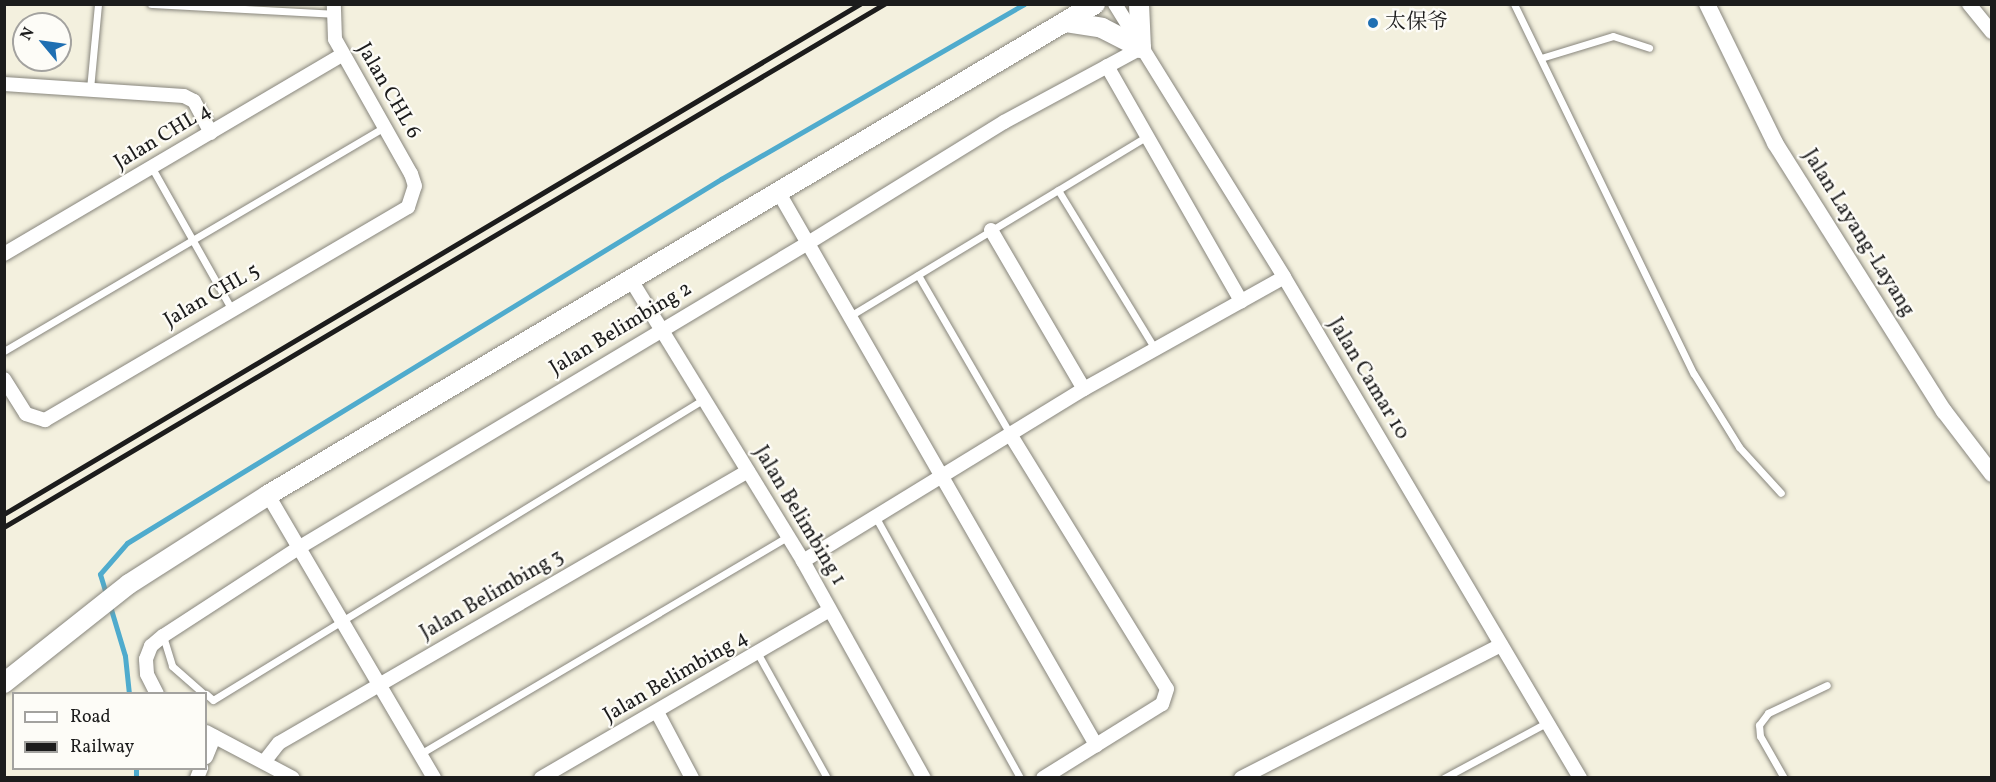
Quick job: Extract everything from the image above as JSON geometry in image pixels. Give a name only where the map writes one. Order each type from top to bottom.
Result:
[{"type":"main road","points":[[4,683],[129,584],[268,495],[1095,4]]},
{"type":"main road","points":[[1066,22],[1101,28],[1141,48],[1139,4]]},
{"type":"street","name":"Jalan Camar 10","points":[[1115,4],[1284,277],[1580,777]]},
{"type":"street","name":"Jalan Layang-Layang","points":[[1707,4],[1775,143],[1944,411],[1992,474]]},
{"type":"street","points":[[1969,4],[1992,32]]},
{"type":"street","name":"Jalan CHL 6","points":[[334,9],[334,39],[342,56],[386,126],[411,174],[413,196]]},
{"type":"street","name":"Jalan Belimbing 2","points":[[163,636],[300,547],[661,328],[808,243],[1004,122],[1141,48]]},
{"type":"street","name":"Jalan CHL 4","points":[[4,254],[342,56]]},
{"type":"street","points":[[1107,66],[1241,301]]},
{"type":"street","points":[[4,84],[184,96],[194,101],[211,133]]},
{"type":"street","points":[[779,193],[1096,745]]},
{"type":"street","name":"Jalan CHL 5","points":[[4,380],[26,414],[45,420],[231,308],[398,216],[413,196]]},
{"type":"street","points":[[991,230],[1084,389]]},
{"type":"street","points":[[803,561],[1084,389],[1284,277]]},
{"type":"street","name":"Jalan Belimbing 1","points":[[632,280],[803,561],[924,777]]},
{"type":"street","points":[[1010,434],[1167,689],[1162,704],[1043,777]]},
{"type":"street","name":"Jalan Belimbing 3","points":[[264,762],[279,743],[748,471]]},
{"type":"street","points":[[268,495],[434,777]]},
{"type":"street","name":"Jalan Belimbing 4","points":[[541,777],[758,654],[830,610]]},
{"type":"street","points":[[156,692],[147,674],[146,659],[151,646],[163,636]]},
{"type":"street","points":[[1241,777],[1501,645]]},
{"type":"street","points":[[657,712],[692,777]]},
{"type":"street","points":[[207,752],[210,735],[289,777]]},
{"type":"lane","points":[[90,88],[98,4]]},
{"type":"lane","points":[[151,4],[334,9]]},
{"type":"lane","points":[[1514,4],[1694,374],[1739,447],[1780,493]]},
{"type":"lane","points":[[1541,58],[1613,36],[1649,48]]},
{"type":"lane","points":[[4,351],[386,126]]},
{"type":"lane","points":[[850,316],[1147,136]]},
{"type":"lane","points":[[152,168],[231,308]]},
{"type":"lane","points":[[1058,190],[1155,349]]},
{"type":"lane","points":[[918,275],[1010,434]]},
{"type":"lane","points":[[207,696],[213,700],[704,399]]},
{"type":"lane","points":[[875,516],[1020,777]]},
{"type":"lane","points":[[420,754],[788,536]]},
{"type":"lane","points":[[163,636],[172,666],[203,692]]},
{"type":"lane","points":[[758,654],[827,777]]},
{"type":"lane","points":[[1784,777],[1760,736],[1759,725],[1768,713],[1827,685]]},
{"type":"lane","points":[[1444,777],[1548,722]]},
{"type":"waterway","points":[[107,597],[100,574],[127,543],[721,179],[1024,4]]},
{"type":"waterway","points":[[110,606],[125,656],[129,692]]},
{"type":"waterway","points":[[136,770],[136,778]]},
{"type":"railway","points":[[4,514],[860,4]]},
{"type":"railway","points":[[4,527],[884,4]]},
{"type":"place","name":"太保爷","points":[[1373,23]]}]
